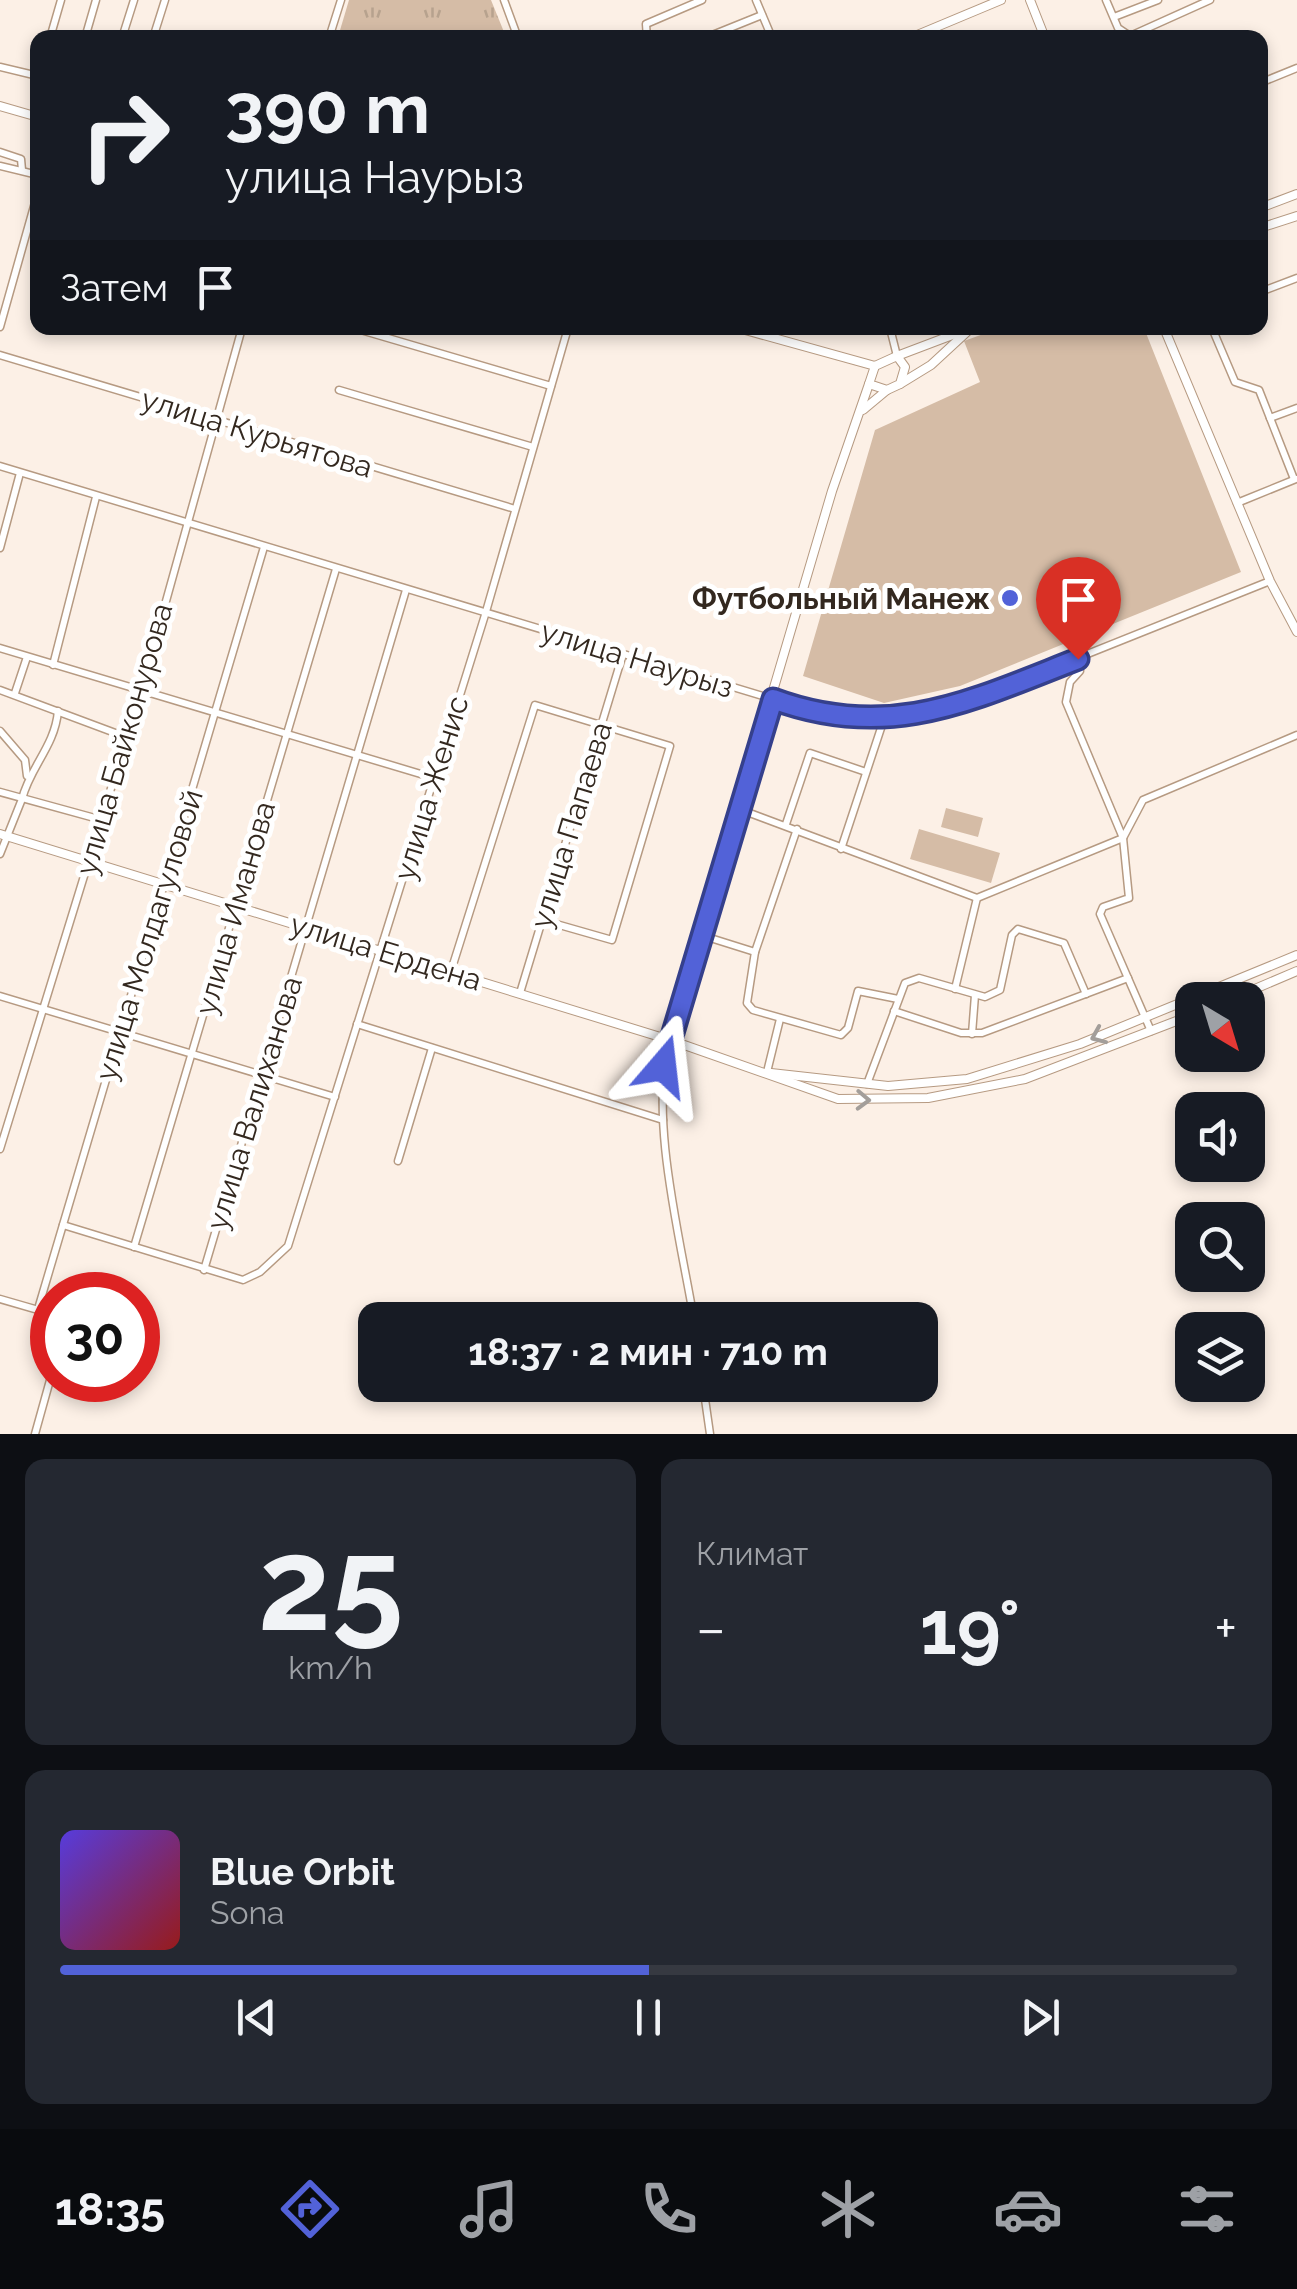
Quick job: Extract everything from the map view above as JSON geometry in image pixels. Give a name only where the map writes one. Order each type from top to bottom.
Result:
[{"type":"street","points":[[52,30],[61,0]]},
{"type":"street","points":[[87,30],[96,0]]},
{"type":"street","points":[[125,30],[134,0]]},
{"type":"street","points":[[157,30],[166,0]]},
{"type":"street","points":[[332,30],[341,0]]},
{"type":"street","points":[[504,0],[515,30]]},
{"type":"street","points":[[646,30],[646,24],[702,0]]},
{"type":"street","points":[[756,0],[769,30]]},
{"type":"street","points":[[930,30],[1001,0]]},
{"type":"street","points":[[1030,0],[1042,30]]},
{"type":"street","points":[[1106,0],[1121,30]]},
{"type":"street","points":[[1114,17],[1158,0]]},
{"type":"street","points":[[1146,29],[1209,0]]},
{"type":"street","points":[[725,30],[762,15]]},
{"type":"street","points":[[0,67],[30,74]]},
{"type":"street","points":[[1268,80],[1297,68]]},
{"type":"street","points":[[0,106],[30,115]]},
{"type":"street","points":[[0,152],[21,159],[22,170]]},
{"type":"street","points":[[0,166],[30,172]]},
{"type":"street","points":[[1268,205],[1297,194]]},
{"type":"street","points":[[1268,225],[1297,216]]},
{"type":"street","points":[[0,327],[30,220]]},
{"type":"street","points":[[1268,289],[1297,278]]},
{"type":"street","name":"улица Байконурова","points":[[0,1149],[141,691],[240,335]]},
{"type":"street","points":[[378,335],[550,386]]},
{"type":"street","name":"улица Женис","points":[[204,1270],[242,1280],[288,1246],[485,615],[566,335]]},
{"type":"street","points":[[761,335],[875,366],[953,335]]},
{"type":"street","points":[[892,335],[904,367],[900,384]]},
{"type":"street","points":[[858,418],[887,390],[931,364],[964,335]]},
{"type":"street","points":[[1167,335],[1270,581],[1297,632]]},
{"type":"street","points":[[1215,335],[1235,382],[1259,390],[1296,479],[1236,503]]},
{"type":"street","name":"улица Курьятова","points":[[0,356],[515,509]]},
{"type":"street","points":[[848,361],[869,381],[887,390]]},
{"type":"street","points":[[691,1302],[664,1120],[663,1066],[832,491],[875,366]]},
{"type":"street","points":[[339,390],[533,447]]},
{"type":"street","points":[[1270,418],[1297,408]]},
{"type":"street","name":"улица Наурыз","points":[[0,466],[622,657],[829,716],[884,719],[930,714],[960,705],[1270,581]]},
{"type":"street","points":[[0,548],[20,473]]},
{"type":"street","points":[[53,665],[96,497]]},
{"type":"street","name":"улица Молдагуловой","points":[[49,1272],[264,547]]},
{"type":"street","name":"улица Иманова","points":[[134,1247],[336,569]]},
{"type":"street","name":"улица Валиханова","points":[[204,1270],[406,590]]},
{"type":"street","points":[[0,648],[434,778]]},
{"type":"street","points":[[14,694],[27,656]]},
{"type":"street","name":"улица Папаева","points":[[520,993],[622,657]]},
{"type":"street","points":[[1078,659],[1080,670],[1070,682],[1066,702],[1123,838],[1129,898],[1103,908],[1100,914],[1151,1033]]},
{"type":"street","points":[[0,690],[126,737]]},
{"type":"street","points":[[452,971],[535,705],[670,748],[613,938],[542,920]]},
{"type":"street","points":[[27,777],[52,740],[58,711]]},
{"type":"street","points":[[841,849],[884,719]]},
{"type":"street","points":[[0,731],[25,760],[27,777],[22,799],[3,835],[0,854]]},
{"type":"street","points":[[739,809],[977,898],[1123,838],[1143,800],[1297,735]]},
{"type":"street","points":[[786,824],[810,753],[866,772]]},
{"type":"street","points":[[0,792],[102,820]]},
{"type":"street","points":[[797,829],[755,952],[746,1002],[753,1010],[840,1035],[848,1028],[858,991],[898,999]]},
{"type":"street","name":"улица Ердена","points":[[3,835],[769,1072],[866,1085],[968,1079],[1020,1066],[1297,956]]},
{"type":"street","points":[[955,990],[977,898]]},
{"type":"street","points":[[866,1085],[905,983],[914,978],[975,994],[998,993],[1012,935],[1018,929],[1064,943],[1086,994]]},
{"type":"street","points":[[704,936],[755,952]]},
{"type":"street","points":[[1265,984],[1297,970]]},
{"type":"street","points":[[894,1011],[972,1034],[1128,978]]},
{"type":"street","points":[[972,1034],[975,994]]},
{"type":"street","points":[[0,996],[335,1097]]},
{"type":"street","points":[[769,1072],[780,1019]]},
{"type":"street","name":"улица Ердена","points":[[769,1072],[793,1086],[838,1099],[928,1098],[1025,1079],[1175,1022]]},
{"type":"street","points":[[358,1024],[664,1120]]},
{"type":"street","points":[[398,1162],[432,1048]]},
{"type":"street","points":[[63,1225],[204,1270]]},
{"type":"street","points":[[0,1299],[30,1307]]},
{"type":"street","points":[[35,1434],[44,1402]]},
{"type":"street","points":[[705,1402],[710,1434]]},
{"type":"green space","points":[[349,0],[491,0],[503,30],[340,30]]},
{"type":"green space","points":[[981,335],[1147,335],[1241,572],[960,686],[884,703],[803,676],[875,430],[980,382],[964,341]]},
{"type":"green space","points":[[946,808],[983,818],[978,837],[941,827]]},
{"type":"green space","points":[[919,829],[1000,853],[991,883],[910,859]]},
{"type":"place","name":"Футбольный Манеж","points":[[1010,598]]},
{"type":"route","points":[[663,1066],[773,699],[829,716],[884,719],[930,714],[1078,659]]}]
